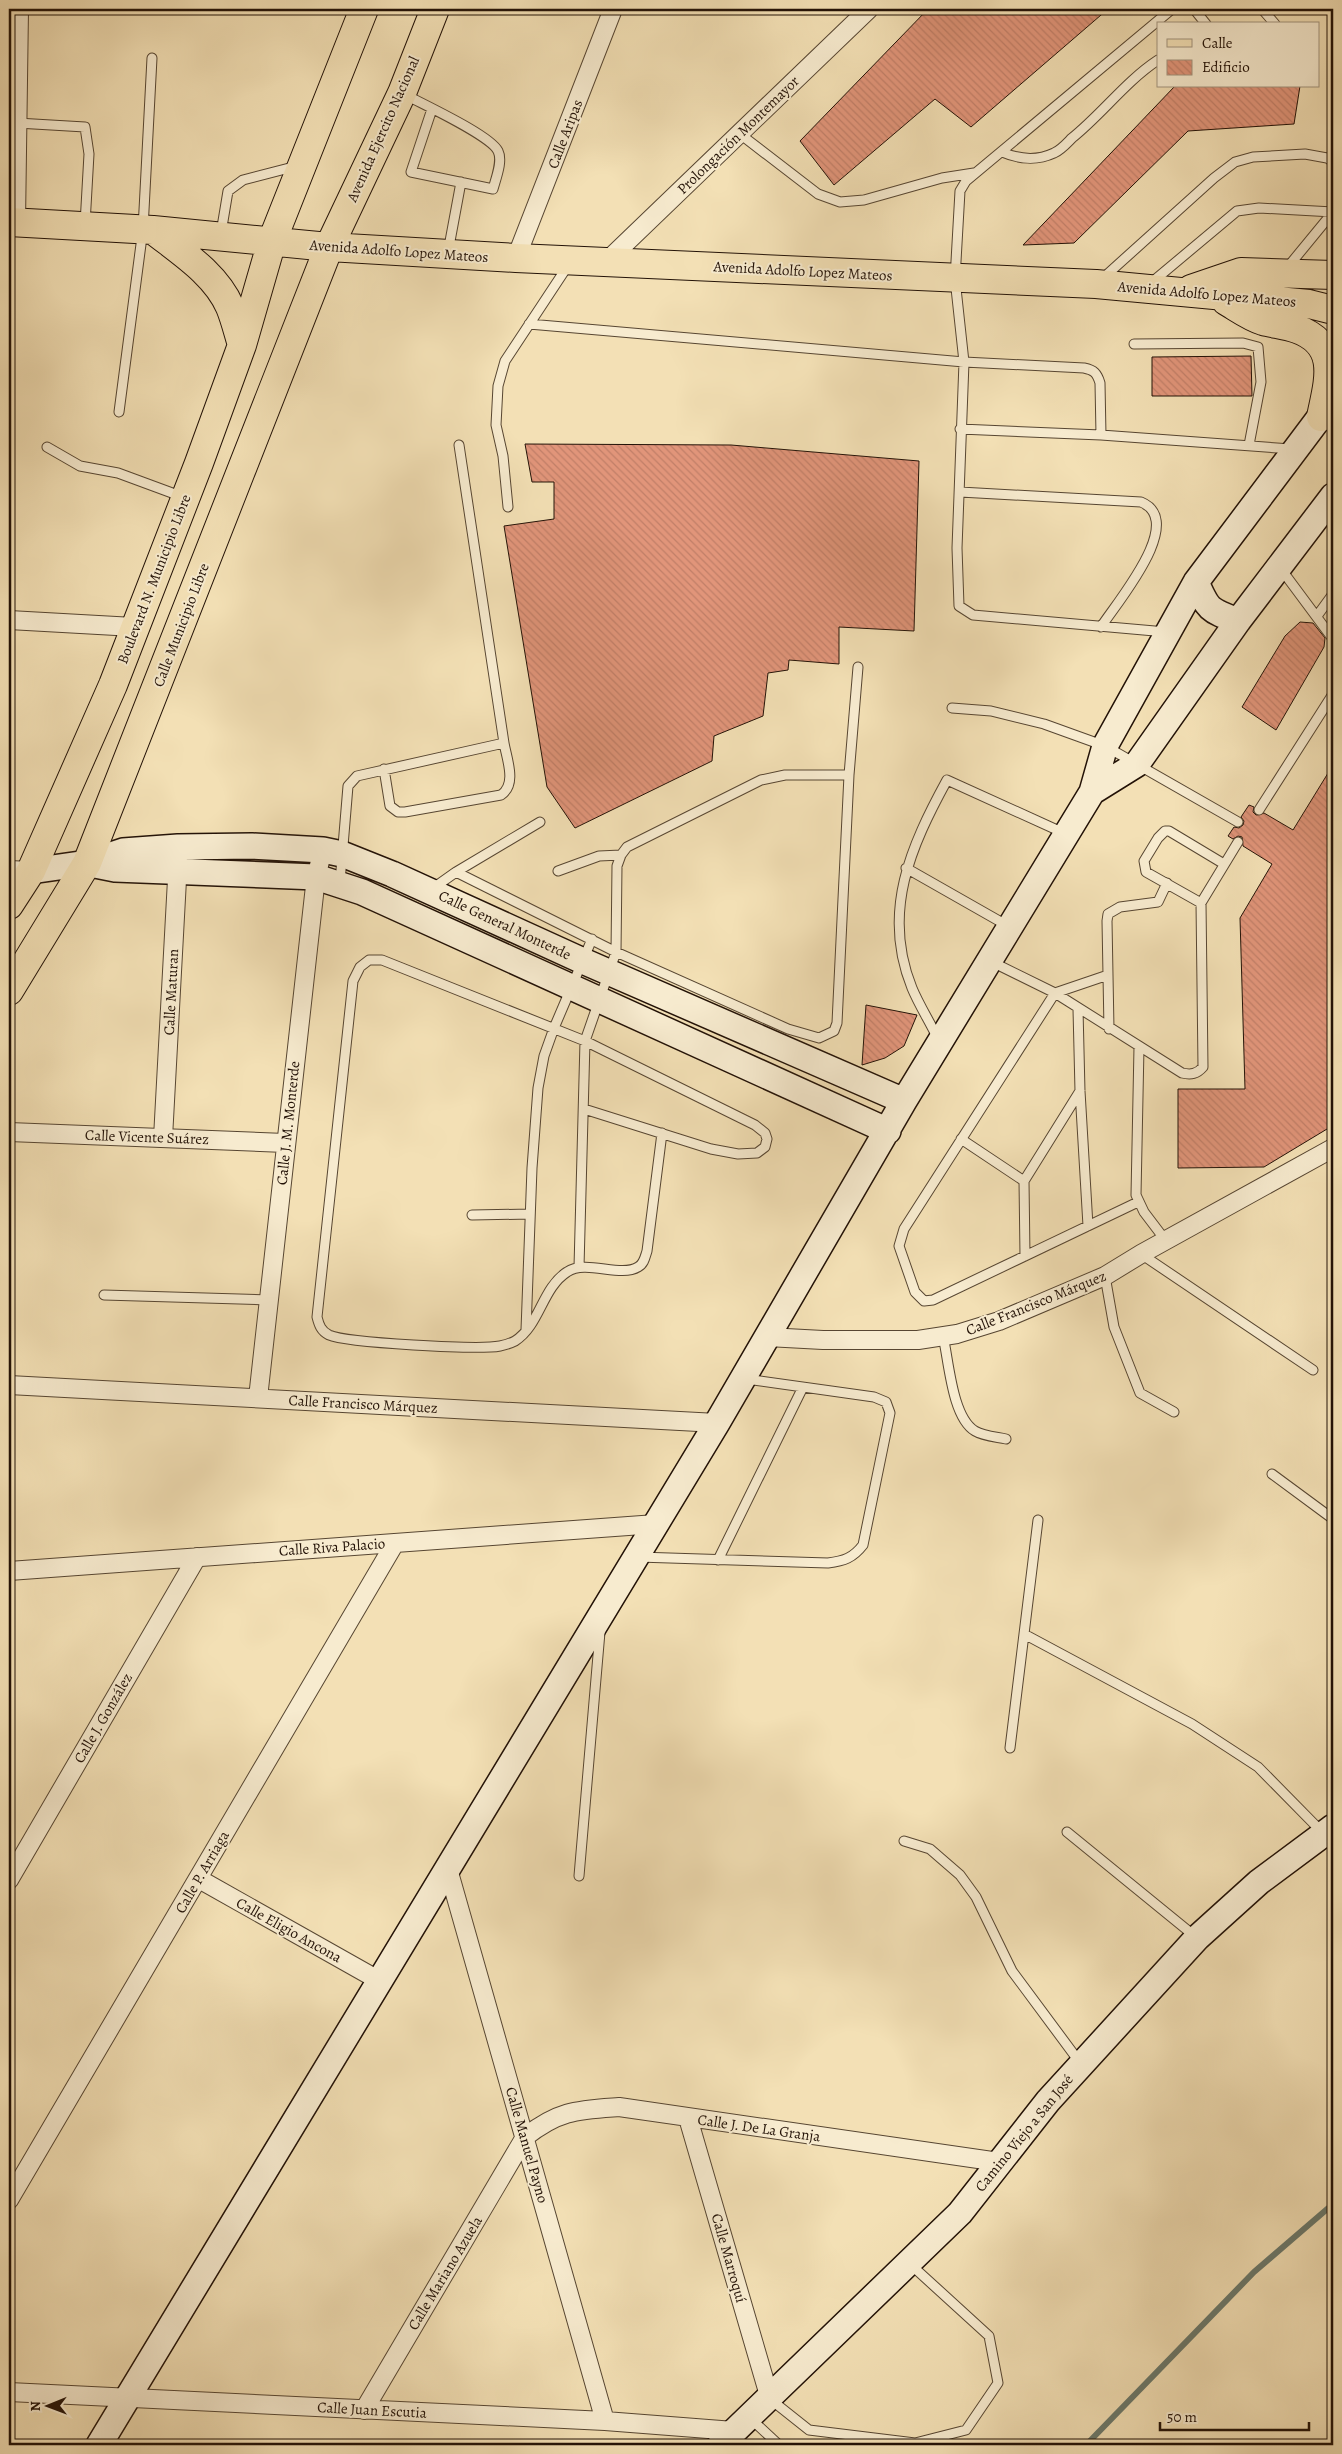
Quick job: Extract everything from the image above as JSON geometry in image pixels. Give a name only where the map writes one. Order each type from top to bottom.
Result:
[{"type":"main road","points":[[272,241],[364,9]]},
{"type":"main road","name":"Avenida Ejercito Nacional","points":[[329,247],[402,93],[435,9]]},
{"type":"main road","name":"Avenida Adolfo Lopez Mateos","points":[[12,222],[148,230],[329,247],[516,258],[1096,284],[1143,290],[1177,290],[1216,296],[1309,304],[1333,310]]},
{"type":"main road","points":[[148,230],[190,259],[213,281],[229,306],[242,345]]},
{"type":"main road","name":"Boulevard N. Municipio Libre","points":[[9,905],[20,870],[113,685],[199,463],[242,345],[272,241]]},
{"type":"main road","name":"Calle Municipio Libre","points":[[9,991],[87,863],[329,247]]},
{"type":"main road","points":[[1177,290],[1195,288],[1241,272],[1333,275]]},
{"type":"main road","points":[[99,2445],[717,1423],[904,1101],[941,1044],[1092,792],[1105,746],[1196,582],[1327,408],[1328,362],[1318,342],[1297,329],[1262,320],[1216,296]]},
{"type":"main road","points":[[199,463],[235,486]]},
{"type":"main road","points":[[1092,792],[1137,764],[1238,621],[1333,496]]},
{"type":"main road","points":[[1196,582],[1206,605],[1220,614],[1238,621]]},
{"type":"main road","name":"Calle General Monterde","points":[[20,870],[87,863],[123,851],[178,847],[252,846],[332,852],[587,950],[904,1101]]},
{"type":"main road","name":"Calle General Monterde","points":[[87,863],[115,869],[316,877],[340,884],[362,892],[888,1131]]},
{"type":"main road","name":"Camino Viejo a San José","points":[[734,2431],[770,2399],[960,2213],[999,2162],[1081,2064],[1197,1938],[1259,1882],[1329,1831]]},
{"type":"street","points":[[12,222],[18,123],[19,9]]},
{"type":"street","name":"Calle Aripas","points":[[516,258],[613,9]]},
{"type":"street","name":"Prolongación Montemayor","points":[[607,261],[869,9]]},
{"type":"street","points":[[9,620],[134,627]]},
{"type":"street","name":"Calle Maturan","points":[[163,1138],[178,847]]},
{"type":"street","name":"Calle J. M. Monterde","points":[[258,1398],[316,877],[332,852]]},
{"type":"street","name":"Calle Vicente Suárez","points":[[9,1132],[285,1143]]},
{"type":"street","name":"Calle Francisco Márquez","points":[[767,1337],[918,1340],[957,1334],[999,1321],[1105,1276],[1141,1254],[1333,1148]]},
{"type":"street","name":"Calle Francisco Márquez","points":[[9,1385],[717,1423]]},
{"type":"street","name":"Calle Riva Palacio","points":[[9,1571],[656,1524]]},
{"type":"street","name":"Calle P. Arriaga","points":[[9,2200],[395,1543]]},
{"type":"street","name":"Calle J. González","points":[[9,1880],[197,1557]]},
{"type":"street","name":"Calle Manuel Payno","points":[[448,1869],[526,2137],[605,2421]]},
{"type":"street","name":"Calle Eligio Ancona","points":[[199,1878],[380,1981]]},
{"type":"street","name":"Calle J. De La Granja","points":[[526,2137],[553,2117],[578,2110],[619,2107],[999,2162]]},
{"type":"street","name":"Calle Marroquí","points":[[688,2118],[770,2399]]},
{"type":"street","name":"Calle Mariano Azuela","points":[[364,2410],[526,2137]]},
{"type":"street","name":"Calle Juan Escutia","points":[[9,2392],[605,2421],[734,2431]]},
{"type":"lane","points":[[1169,632],[973,615],[965,612],[959,606],[960,429],[964,362],[955,279],[960,191],[974,173],[1002,152],[1172,9]]},
{"type":"lane","points":[[1194,9],[1204,22]]},
{"type":"lane","points":[[1262,9],[1273,22]]},
{"type":"lane","points":[[119,412],[148,230],[152,58]]},
{"type":"lane","points":[[1002,152],[1017,158],[1031,158],[1054,153],[1094,121],[1148,67],[1157,61]]},
{"type":"lane","points":[[402,93],[432,109],[471,130],[493,144],[498,152],[499,161],[493,189],[412,172],[432,109]]},
{"type":"lane","points":[[18,123],[85,127],[89,154],[85,226]]},
{"type":"lane","points":[[740,134],[818,194],[840,202],[864,200],[942,178],[974,173]]},
{"type":"lane","points":[[1096,284],[1214,178],[1235,162],[1253,157],[1305,154],[1327,158],[1333,162]]},
{"type":"lane","points":[[221,236],[228,190],[243,180],[302,164]]},
{"type":"lane","points":[[448,254],[461,182]]},
{"type":"lane","points":[[1143,290],[1237,211],[1258,208],[1333,212]]},
{"type":"lane","points":[[1282,274],[1333,212]]},
{"type":"lane","points":[[508,507],[503,456],[496,425],[496,405],[505,361],[572,261]]},
{"type":"lane","points":[[529,324],[964,362],[1084,368],[1093,370],[1098,375],[1100,383],[1101,435]]},
{"type":"lane","points":[[1134,344],[1244,343],[1258,347],[1261,382],[1249,445]]},
{"type":"lane","points":[[960,429],[1101,435],[1296,449]]},
{"type":"lane","points":[[384,769],[390,806],[398,812],[501,795],[508,790],[511,783],[459,445]]},
{"type":"lane","points":[[47,447],[80,466],[118,473],[185,498]]},
{"type":"lane","points":[[960,492],[1141,502],[1153,509],[1157,518],[1157,534],[1146,560],[1101,626]]},
{"type":"lane","points":[[1279,567],[1333,639]]},
{"type":"lane","points":[[1317,616],[1333,594]]},
{"type":"lane","points":[[613,962],[788,1029],[819,1038],[834,1031],[837,1023],[849,775],[858,667]]},
{"type":"lane","points":[[1258,810],[1333,694]]},
{"type":"lane","points":[[952,708],[991,711],[1044,724],[1105,746],[1238,822]]},
{"type":"lane","points":[[340,884],[332,852],[348,786],[357,776],[504,743]]},
{"type":"lane","points":[[578,1267],[585,1041],[613,962],[617,866],[621,855],[627,848],[761,780],[785,775],[849,775]]},
{"type":"lane","points":[[941,1044],[912,987],[900,946],[898,913],[906,868],[926,820],[947,780],[1066,834]]},
{"type":"lane","points":[[430,891],[456,872],[540,822]]},
{"type":"lane","points":[[1201,903],[1146,872],[1144,861],[1158,838],[1165,831],[1169,831],[1224,864]]},
{"type":"lane","points":[[990,961],[1055,993],[1109,1029],[1182,1073],[1190,1075],[1198,1072],[1203,1067],[1201,903],[1238,842]]},
{"type":"lane","points":[[558,871],[599,856],[621,855]]},
{"type":"lane","points":[[906,868],[1010,926]]},
{"type":"lane","points":[[456,872],[587,950],[544,1056],[538,1088],[530,1214],[526,1333]]},
{"type":"lane","points":[[1109,1029],[1108,914],[1120,907],[1158,902],[1167,883]]},
{"type":"lane","points":[[584,1109],[662,1133],[710,1148],[738,1154],[757,1153],[765,1147],[767,1139],[765,1133],[755,1125],[585,1041],[382,960],[369,960],[360,967],[353,981],[317,1317],[320,1328],[338,1338],[357,1340],[486,1346],[500,1346],[513,1342],[526,1333],[559,1278],[568,1271],[578,1267],[638,1268],[643,1262],[647,1251],[662,1133]]},
{"type":"lane","points":[[1108,975],[1055,993],[900,1238],[899,1246],[915,1292],[924,1301],[933,1300],[1138,1202]]},
{"type":"lane","points":[[1078,1009],[1080,1090],[1088,1226]]},
{"type":"lane","points":[[1139,1047],[1136,1185],[1138,1202],[1166,1241]]},
{"type":"lane","points":[[1026,1256],[1024,1181],[1080,1090]]},
{"type":"lane","points":[[962,1139],[1024,1181]]},
{"type":"lane","points":[[472,1215],[530,1214]]},
{"type":"lane","points":[[1141,1254],[1314,1370]]},
{"type":"lane","points":[[1105,1276],[1114,1327],[1140,1393],[1174,1412]]},
{"type":"lane","points":[[104,1295],[269,1300]]},
{"type":"lane","points":[[944,1336],[956,1398],[964,1422],[977,1433],[1006,1438]]},
{"type":"lane","points":[[636,1557],[844,1561],[855,1555],[863,1545],[890,1413],[886,1402],[874,1397],[743,1379]]},
{"type":"lane","points":[[718,1560],[803,1388]]},
{"type":"lane","points":[[1272,1474],[1333,1519]]},
{"type":"lane","points":[[1010,1748],[1038,1520]]},
{"type":"lane","points":[[579,1876],[602,1614]]},
{"type":"lane","points":[[1024,1634],[1192,1724],[1258,1767],[1329,1831]]},
{"type":"lane","points":[[1067,1832],[1197,1938]]},
{"type":"lane","points":[[904,1841],[930,1849],[960,1875],[976,1897],[1012,1971],[1081,2064]]},
{"type":"lane","points":[[770,2399],[809,2430],[915,2443],[966,2430],[998,2383],[989,2336],[909,2263]]},
{"type":"lane","points":[[734,2431],[779,2445]]},
{"type":"building","points":[[928,9],[1108,9],[971,127],[935,99],[834,185],[800,141]]},
{"type":"building","points":[[1173,88],[1300,88],[1294,124],[1188,131],[1074,243],[1023,245]]},
{"type":"building","points":[[1251,356],[1252,396],[1152,396],[1152,357]]},
{"type":"building","points":[[525,444],[731,445],[919,461],[914,631],[839,627],[839,664],[789,660],[788,670],[768,673],[763,716],[714,736],[712,761],[575,828],[547,787],[504,526],[554,519],[554,482],[532,482]]},
{"type":"building","points":[[1300,622],[1313,623],[1325,638],[1324,647],[1276,730],[1242,707],[1285,636]]},
{"type":"building","points":[[1333,765],[1332,1126],[1264,1167],[1178,1168],[1178,1089],[1245,1089],[1240,918],[1272,864],[1243,846],[1242,837],[1238,836],[1233,839],[1228,836],[1234,827],[1239,828],[1243,825],[1244,821],[1241,817],[1249,805],[1254,807],[1253,812],[1256,815],[1264,813],[1293,830]]},
{"type":"building","points":[[866,1005],[917,1015],[904,1046],[885,1058],[862,1065]]},
{"type":"waterway","points":[[1086,2445],[1254,2272],[1333,2204]]}]
